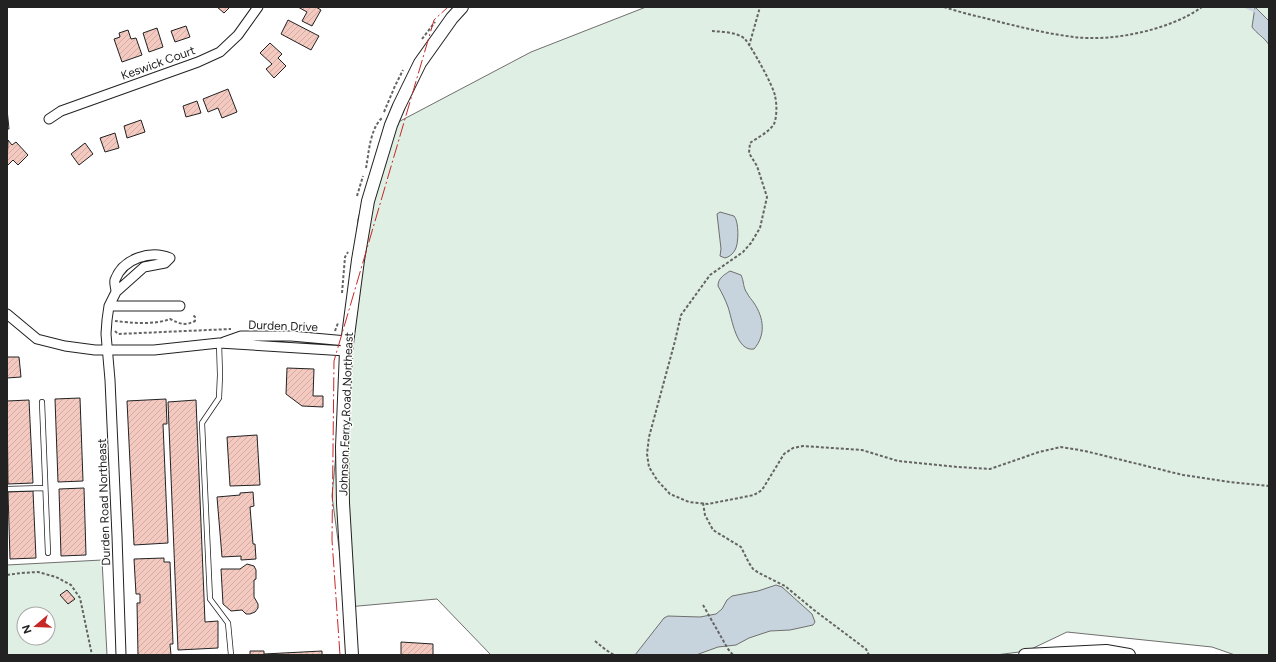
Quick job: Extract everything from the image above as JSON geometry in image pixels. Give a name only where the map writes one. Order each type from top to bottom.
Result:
[{"type":"main road","name":"Johnson Ferry Road Northeast","points":[[352,655],[342,503],[342,447],[347,346],[358,260],[368,201],[391,125],[420,63],[452,18],[462,7]]},
{"type":"main road","points":[[1025,655],[1106,651],[1129,655]]},
{"type":"street","name":"Keswick Court","points":[[49,119],[61,111],[198,62],[220,52],[238,35],[258,7]]},
{"type":"street","points":[[116,292],[115,280],[124,266],[147,255],[160,254],[170,258],[165,263],[144,267],[116,292],[109,306],[180,306]]},
{"type":"street","points":[[140,258],[144,267]]},
{"type":"street","name":"Durden Road Northeast","points":[[109,306],[106,334],[117,528],[121,655]]},
{"type":"street","name":"Durden Drive","points":[[7,315],[37,339],[65,346],[95,350],[154,350],[219,343],[241,336],[291,336],[347,346]]},
{"type":"lane","points":[[219,343],[219,398],[202,423],[210,599],[228,623],[231,655]]},
{"type":"lane","points":[[42,402],[48,554]]},
{"type":"lane","points":[[7,489],[45,488]]},
{"type":"path","points":[[749,46],[760,7]]},
{"type":"path","points":[[944,7],[1016,26],[1082,38],[1144,33],[1182,18],[1202,7]]},
{"type":"path","points":[[420,43],[438,18]]},
{"type":"path","points":[[712,31],[731,33],[744,38],[776,96],[776,116],[773,125],[750,143],[749,153],[757,166],[767,197],[760,228],[751,243],[743,252],[710,275],[681,315],[649,437],[647,454],[649,467],[657,480],[670,494],[689,502],[708,504],[754,495],[762,490],[784,454],[793,448],[803,446],[862,450],[898,461],[990,469],[1039,452],[1061,447],[1086,451],[1183,474],[1230,482],[1269,486]]},
{"type":"path","points":[[356,202],[365,172],[373,136],[404,69]]},
{"type":"path","points":[[341,297],[345,257],[349,250]]},
{"type":"path","points":[[122,322],[164,322],[170,319],[180,324],[189,324],[195,321],[195,317],[193,315]]},
{"type":"path","points":[[330,331],[335,331],[339,321]]},
{"type":"path","points":[[118,334],[233,329]]},
{"type":"path","points":[[703,503],[705,515],[713,530],[741,547],[749,563],[754,569],[784,586],[866,649],[869,655]]},
{"type":"path","points":[[7,575],[38,572],[56,577],[71,585],[80,598],[92,655]]},
{"type":"path","points":[[703,605],[728,649],[733,655]]},
{"type":"path","points":[[595,641],[614,655]]},
{"type":"green space","points":[[646,7],[1269,7],[1269,655],[1235,655],[1212,647],[1067,632],[1027,651],[996,655],[491,655],[437,599],[347,607],[332,496],[358,219],[385,129],[531,52]]},
{"type":"green space","points":[[102,560],[107,655],[7,655],[7,565]]},
{"type":"shaded area","points":[[1255,7],[1269,21],[1269,45],[1252,27]]},
{"type":"shaded area","points":[[720,212],[734,216],[738,227],[736,247],[732,254],[725,258],[720,256],[721,249],[717,214]]},
{"type":"shaded area","points":[[730,271],[741,275],[746,291],[754,303],[762,320],[762,332],[758,344],[754,349],[748,349],[739,340],[733,326],[727,304],[718,286],[720,279]]},
{"type":"shaded area","points":[[776,585],[782,587],[812,614],[815,622],[813,625],[790,630],[770,631],[749,638],[736,645],[718,647],[696,655],[635,655],[664,618],[668,616],[700,617],[716,614],[732,596],[758,591]]},
{"type":"building","points":[[217,7],[230,7],[224,13]]},
{"type":"building","points":[[298,7],[316,7],[321,10],[312,26],[302,21],[307,12]]},
{"type":"building","points":[[288,20],[319,36],[311,50],[281,34]]},
{"type":"building","points":[[186,26],[190,37],[175,42],[171,31]]},
{"type":"building","points":[[157,28],[163,47],[149,52],[143,33]]},
{"type":"building","points":[[128,30],[131,39],[136,38],[142,55],[122,62],[114,39],[120,37],[119,33]]},
{"type":"building","points":[[270,43],[282,54],[278,58],[286,66],[274,78],[266,69],[272,64],[260,53]]},
{"type":"building","points":[[228,89],[237,112],[222,118],[218,108],[208,112],[203,99]]},
{"type":"building","points":[[197,101],[201,113],[186,117],[183,106]]},
{"type":"building","points":[[7,109],[9,129],[7,129]]},
{"type":"building","points":[[141,120],[145,132],[127,138],[124,126]]},
{"type":"building","points":[[115,133],[119,148],[105,152],[100,138]]},
{"type":"building","points":[[8,140],[12,145],[16,142],[28,155],[18,165],[13,160],[7,166]]},
{"type":"building","points":[[85,143],[93,154],[79,165],[71,154]]},
{"type":"building","points":[[7,357],[19,357],[21,377],[7,378]]},
{"type":"building","points":[[287,368],[314,369],[313,396],[323,396],[323,407],[302,406],[286,394]]},
{"type":"building","points":[[80,398],[83,481],[58,482],[55,399]]},
{"type":"building","points":[[166,399],[167,424],[163,424],[168,543],[134,545],[127,401]]},
{"type":"building","points":[[29,400],[33,483],[8,484],[7,401]]},
{"type":"building","points":[[196,400],[205,622],[218,621],[218,648],[178,650],[168,402]]},
{"type":"building","points":[[257,435],[260,485],[230,486],[227,437]]},
{"type":"building","points":[[84,488],[86,555],[61,556],[59,489]]},
{"type":"building","points":[[33,491],[36,558],[10,559],[8,492]]},
{"type":"building","points":[[253,492],[254,506],[250,507],[253,544],[255,544],[256,559],[241,560],[241,556],[222,557],[217,497]]},
{"type":"building","points":[[164,558],[164,562],[170,562],[173,644],[170,644],[171,655],[138,655],[137,603],[140,603],[140,594],[136,594],[134,559]]},
{"type":"building","points":[[247,564],[254,566],[256,570],[256,579],[254,580],[254,597],[258,604],[258,608],[255,612],[250,614],[246,614],[242,610],[231,611],[223,604],[221,569],[240,569]]},
{"type":"building","points":[[67,590],[75,599],[68,604],[60,595]]},
{"type":"building","points":[[401,642],[433,644],[433,655],[401,655]]},
{"type":"building","points":[[250,651],[264,651],[264,654],[322,651],[322,655],[250,655]]},
{"type":"waterway","points":[[1246,7],[1257,12]]},
{"type":"power","points":[[340,655],[332,540],[334,361],[434,20],[448,7]]}]
